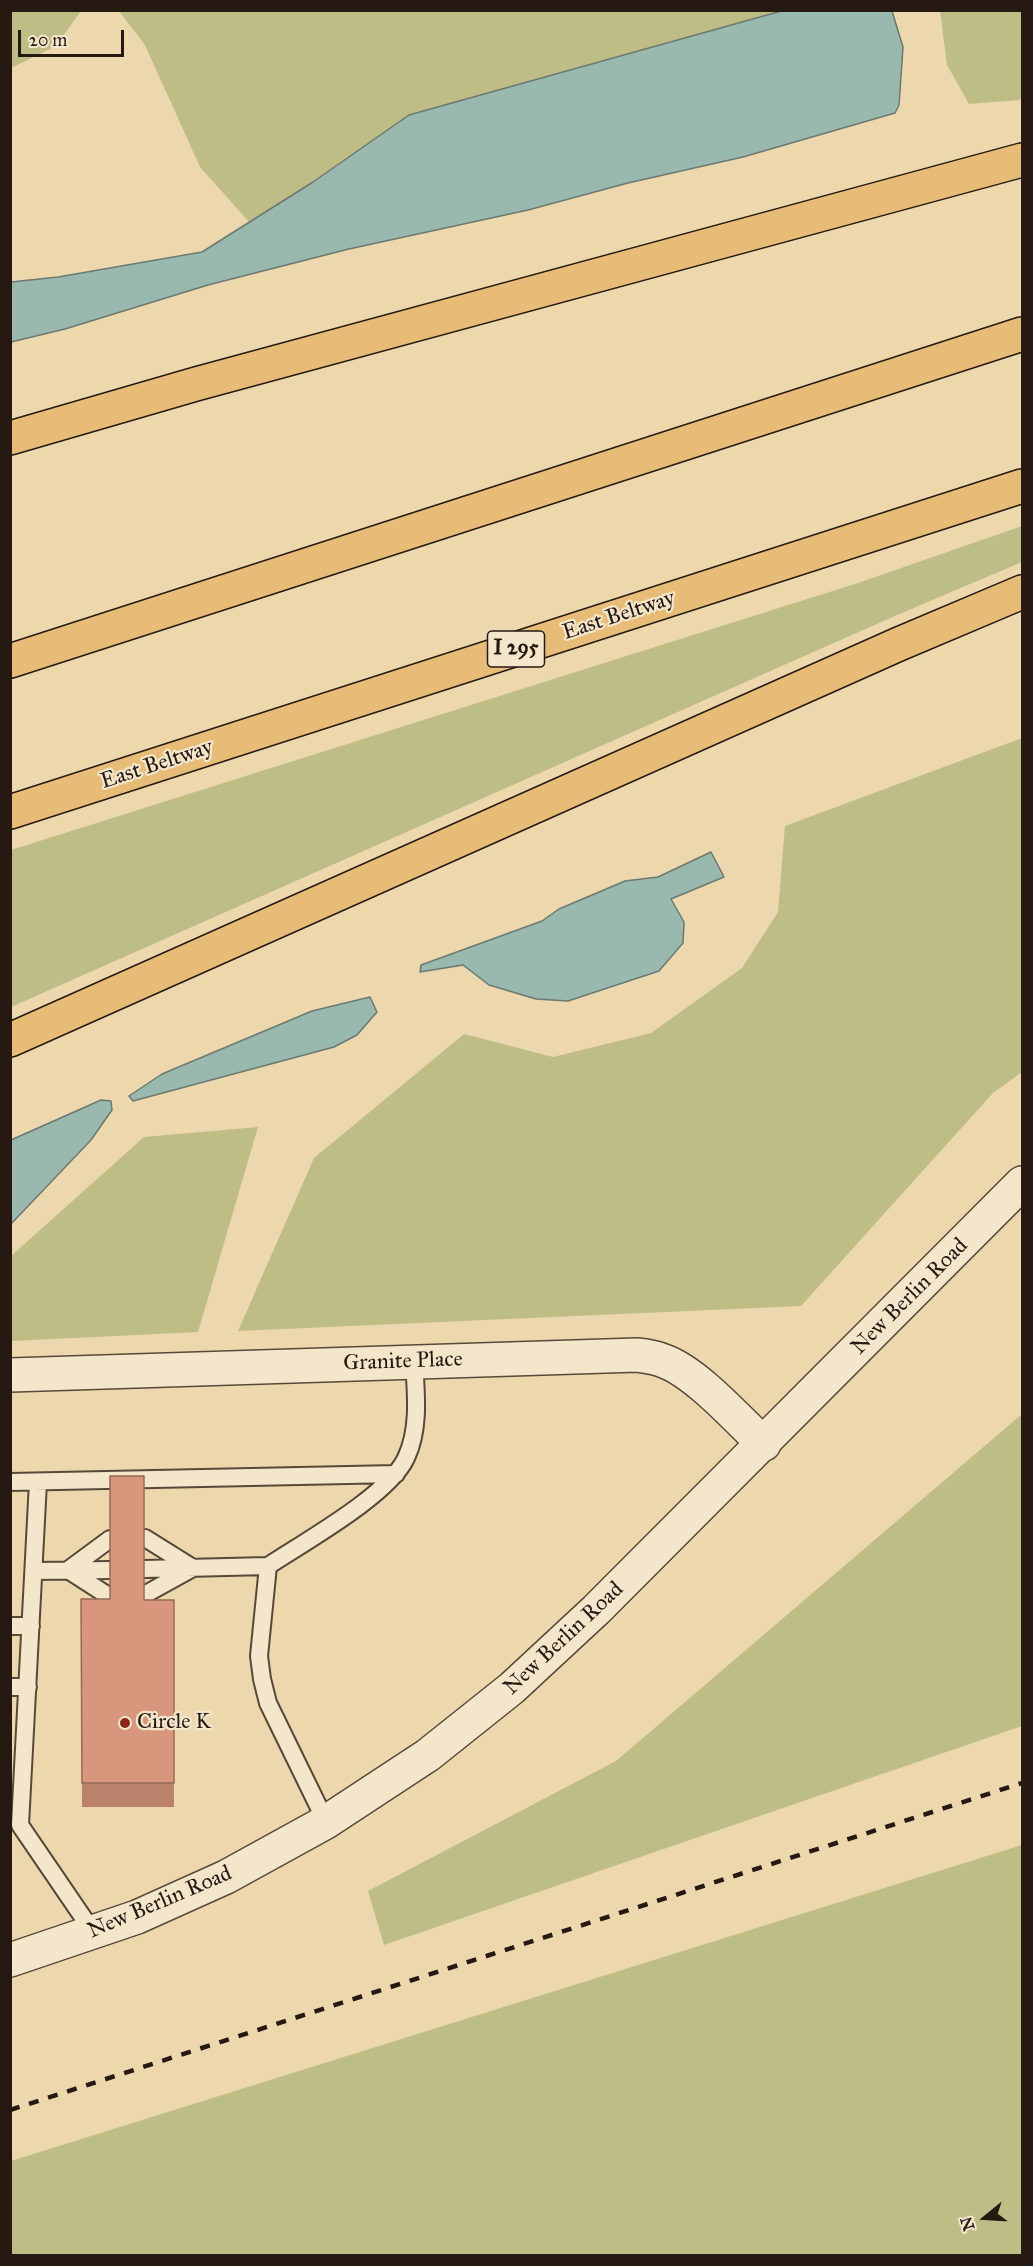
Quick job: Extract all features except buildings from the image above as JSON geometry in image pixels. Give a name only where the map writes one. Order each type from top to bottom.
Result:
[{"type":"highway","points":[[10,438],[196,384],[1023,160]]},
{"type":"highway","points":[[10,661],[1023,334]]},
{"type":"highway","name":"East Beltway","points":[[10,812],[1023,486]]},
{"type":"highway","points":[[10,1040],[899,644],[1023,592]]},
{"type":"street","name":"New Berlin Road","points":[[10,1960],[137,1917],[226,1877],[326,1822],[428,1755],[512,1688],[596,1610],[1023,1183]]},
{"type":"street","name":"Granite Place","points":[[10,1375],[616,1355],[653,1357],[666,1361],[693,1379],[764,1444]]},
{"type":"lane","points":[[144,1569],[268,1566],[375,1494],[396,1474],[406,1458],[415,1423],[417,1403],[414,1362]]},
{"type":"lane","points":[[10,1482],[396,1474]]},
{"type":"lane","points":[[38,1482],[28,1687],[17,1740],[15,1826],[93,1932]]},
{"type":"lane","points":[[144,1538],[194,1568]]},
{"type":"lane","points":[[68,1570],[110,1539]]},
{"type":"lane","points":[[268,1566],[260,1656],[261,1679],[268,1703],[326,1822]]},
{"type":"lane","points":[[144,1595],[194,1568]]},
{"type":"lane","points":[[35,1571],[110,1569]]},
{"type":"lane","points":[[68,1570],[110,1597]]},
{"type":"lane","points":[[10,1626],[31,1626]]},
{"type":"lane","points":[[10,1687],[28,1687]]},
{"type":"shaded area","points":[[11,10],[81,11],[56,46],[11,68]]},
{"type":"shaded area","points":[[119,11],[785,11],[657,45],[313,182],[250,223],[200,167],[145,45]]},
{"type":"shaded area","points":[[940,11],[1022,11],[1022,97],[1019,100],[969,104],[947,65]]},
{"type":"shaded area","points":[[1022,526],[1022,562],[897,615],[11,1007],[11,850],[858,583]]},
{"type":"shaded area","points":[[1022,738],[1022,1072],[993,1093],[801,1306],[238,1331],[314,1158],[464,1034],[553,1057],[651,1033],[742,968],[778,912],[785,826]]},
{"type":"shaded area","points":[[258,1127],[198,1332],[11,1341],[11,1256],[144,1137]]},
{"type":"shaded area","points":[[1022,1414],[1022,1726],[384,1945],[368,1891],[616,1761]]},
{"type":"shaded area","points":[[1022,1845],[1022,2255],[11,2255],[11,2161]]},
{"type":"water","points":[[785,10],[892,11],[903,47],[899,105],[895,113],[743,157],[628,183],[528,210],[349,249],[208,285],[65,329],[11,342],[11,282],[58,277],[202,252],[313,182],[409,115]]},
{"type":"water","points":[[711,852],[724,877],[671,899],[684,922],[683,943],[659,971],[568,1001],[536,999],[489,985],[463,965],[420,972],[421,965],[542,921],[559,909],[625,881],[658,877]]},
{"type":"water","points":[[370,997],[377,1012],[357,1035],[334,1047],[133,1101],[129,1096],[162,1074],[312,1011]]},
{"type":"water","points":[[101,1100],[111,1101],[112,1110],[91,1140],[11,1224],[11,1140]]},
{"type":"railway","points":[[10,2110],[1022,1783]]},
{"type":"place","name":"Circle K","points":[[125,1723]]}]
